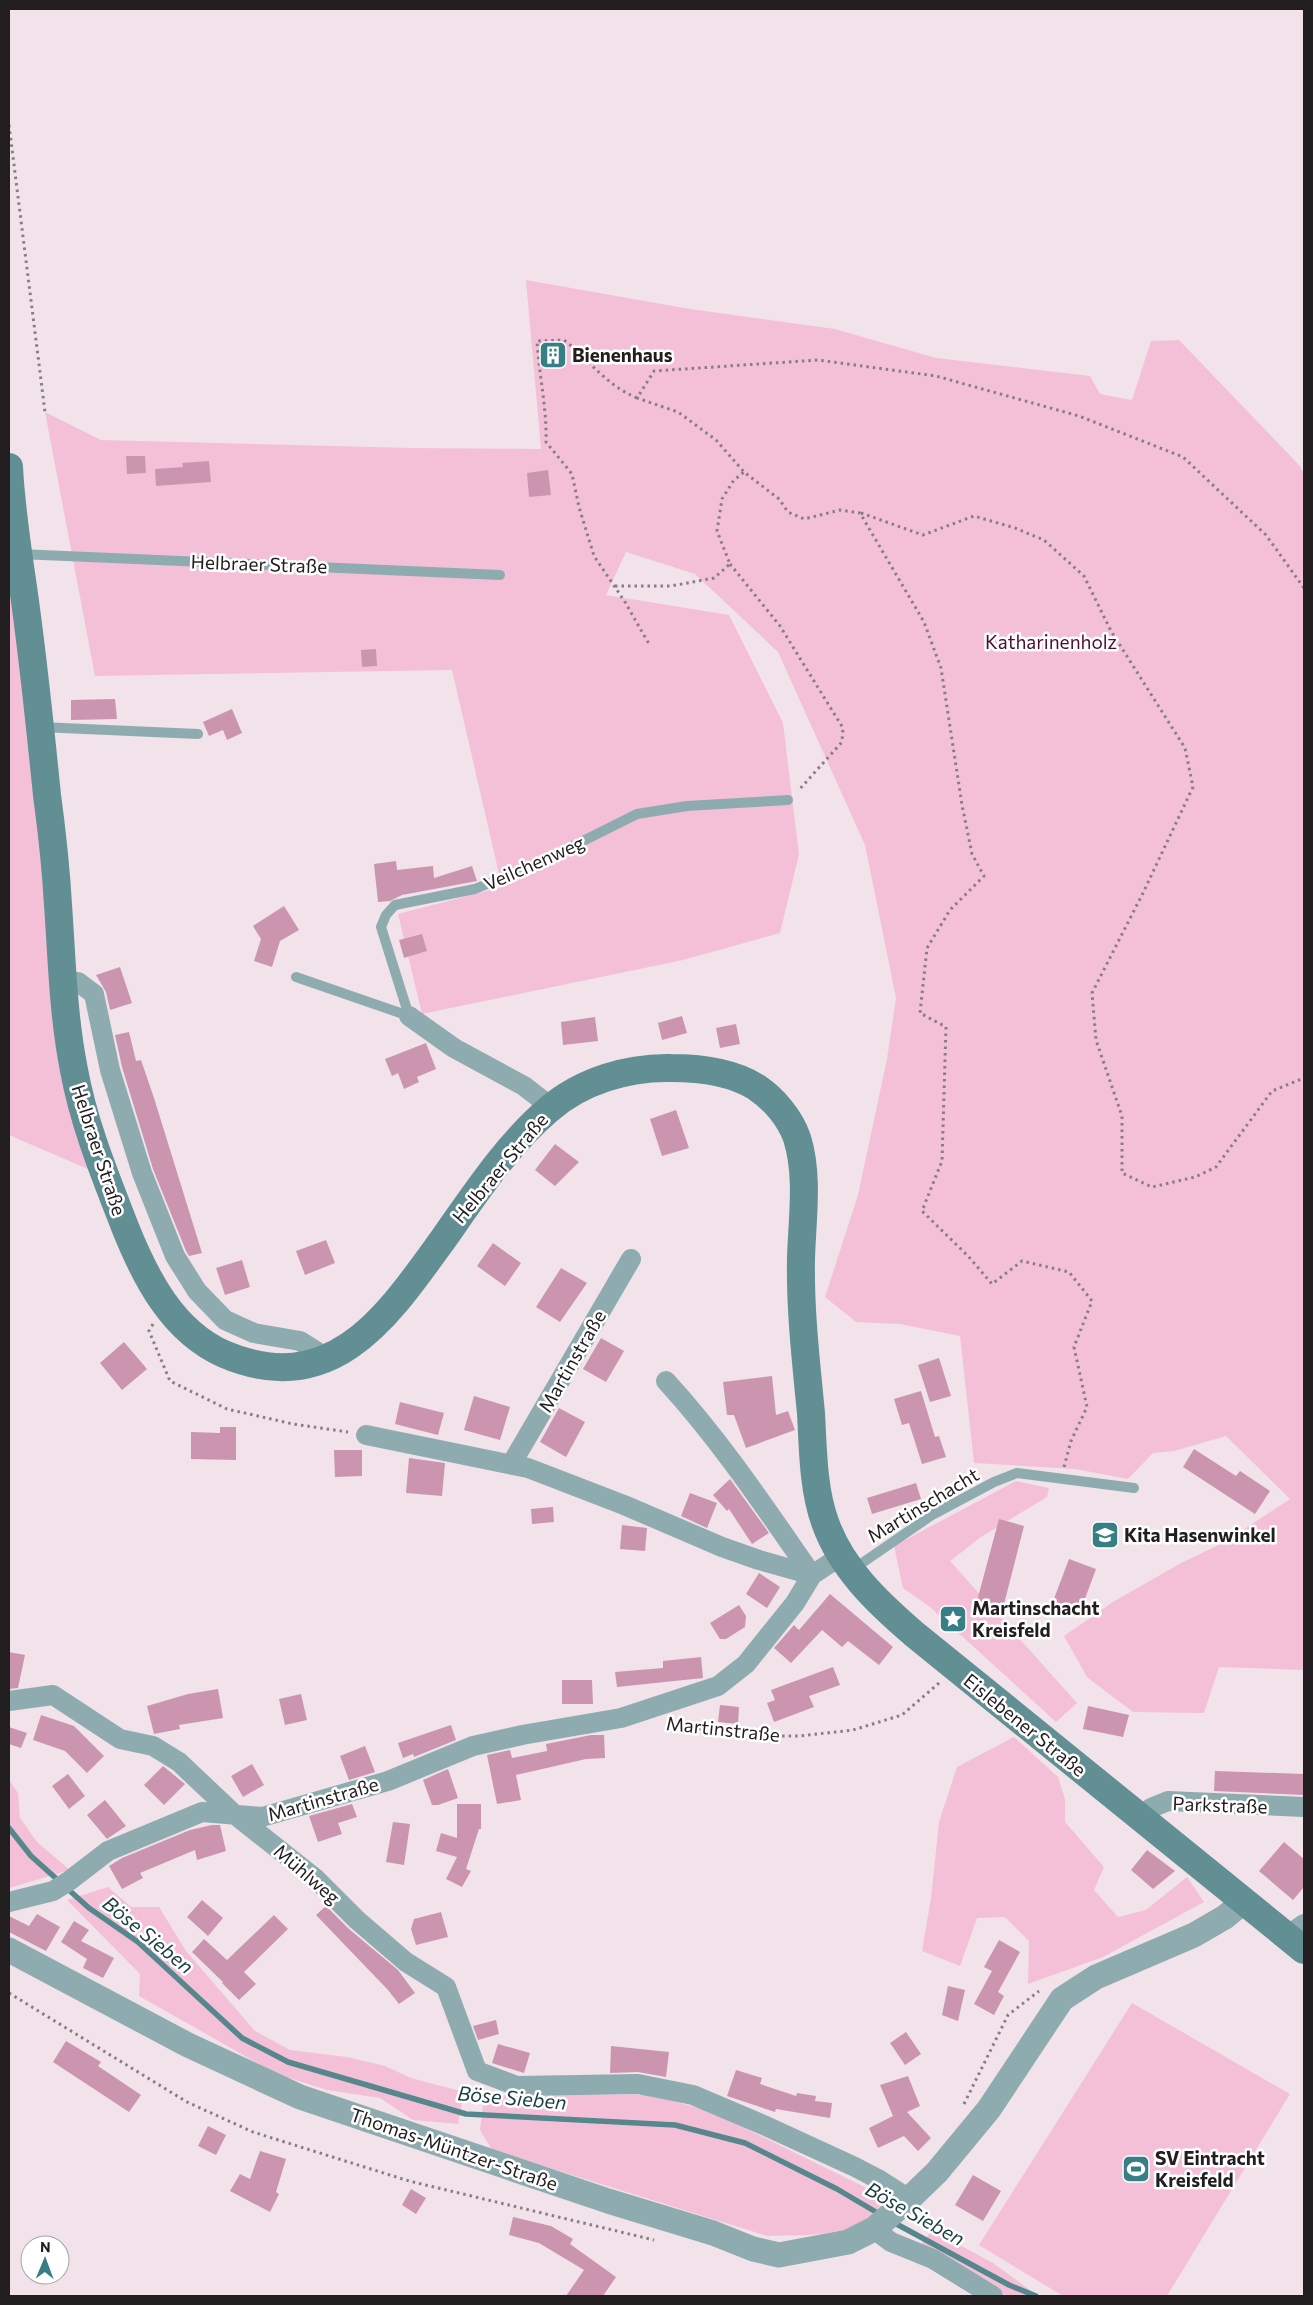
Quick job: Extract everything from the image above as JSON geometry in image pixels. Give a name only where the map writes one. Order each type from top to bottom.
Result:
[{"type":"main road","name":"Helbraer Straße","points":[[9,466],[40,727],[58,897],[62,982],[73,1068],[89,1132],[134,1250],[163,1303],[196,1338],[230,1357],[259,1364],[283,1367],[306,1365],[327,1358],[361,1338],[390,1311],[487,1179],[522,1137],[552,1107],[568,1095],[609,1077],[643,1069],[676,1068],[714,1072],[746,1082],[769,1098],[787,1118],[797,1138],[801,1159],[802,1292],[814,1453]]},
{"type":"main road","name":"Eislebener Straße","points":[[814,1453],[822,1516],[846,1563],[894,1617],[1244,1902],[1298,1937]]},
{"type":"street","name":"Helbraer Straße","points":[[62,982],[78,982],[94,994],[110,1070],[142,1173],[175,1256],[197,1291],[225,1320],[254,1333],[300,1341],[327,1358]]},
{"type":"street","points":[[409,1016],[454,1048],[524,1086],[552,1107]]},
{"type":"street","name":"Martinstraße","points":[[512,1463],[632,1258]]},
{"type":"street","points":[[666,1381],[693,1410],[812,1575]]},
{"type":"street","points":[[366,1435],[512,1463],[571,1484],[722,1547],[768,1563],[812,1575]]},
{"type":"street","name":"Martinstraße","points":[[9,1902],[61,1886],[108,1851],[202,1812],[262,1818],[388,1781],[473,1746],[522,1735],[621,1718],[718,1686],[746,1664],[795,1603],[812,1575],[846,1563]]},
{"type":"street","name":"Mühlweg","points":[[9,1701],[46,1695],[57,1697],[120,1739],[153,1746],[179,1762],[234,1814],[315,1878],[357,1920],[406,1962],[446,1987],[477,2071],[517,2086],[638,2084],[693,2095],[766,2126],[878,2179],[890,2215]]},
{"type":"street","name":"Parkstraße","points":[[1141,1818],[1151,1808],[1168,1801],[1304,1807]]},
{"type":"street","name":"Thomas-Müntzer-Straße","points":[[9,1950],[188,2045],[300,2097],[608,2201],[713,2233],[753,2249],[779,2255],[848,2242],[890,2215],[937,2172],[989,2109],[1062,1999],[1096,1977],[1194,1935],[1225,1917],[1244,1902]]},
{"type":"street","points":[[890,2215],[891,2242],[933,2259],[993,2296]]},
{"type":"lane","name":"Helbraer Straße","points":[[18,554],[500,575]]},
{"type":"lane","points":[[40,727],[198,734]]},
{"type":"lane","name":"Veilchenweg","points":[[409,1016],[381,927],[386,915],[395,905],[475,889],[545,860],[638,814],[687,806],[788,800]]},
{"type":"lane","points":[[296,977],[409,1016]]},
{"type":"lane","name":"Martinschacht","points":[[846,1563],[994,1482],[1017,1473],[1062,1477],[1134,1488]]},
{"type":"path","points":[[9,125],[45,412]]},
{"type":"path","points":[[649,644],[594,556],[579,507],[572,474],[546,442],[547,426],[538,369],[537,342],[564,340],[583,355],[598,374],[620,390],[678,412],[716,440],[744,472],[779,499],[788,512],[804,519],[840,510],[860,513],[923,535],[974,516],[1014,528],[1044,540],[1084,576],[1111,631],[1185,748],[1192,787],[1143,893],[1092,993],[1096,1040],[1122,1116],[1122,1173],[1152,1187],[1195,1177],[1216,1166],[1272,1092],[1304,1078]]},
{"type":"path","points":[[637,398],[654,371],[818,360],[936,376],[1070,413],[1183,458],[1266,535],[1304,588]]},
{"type":"path","points":[[744,472],[734,480],[722,499],[717,531],[730,564],[780,626],[843,728],[842,742],[808,781],[788,800]]},
{"type":"path","points":[[860,513],[924,622],[941,668],[962,805],[972,854],[984,876],[950,910],[926,948],[920,1013],[946,1027],[942,1161],[922,1211],[968,1256],[992,1284],[1022,1261],[1069,1272],[1092,1301],[1074,1347],[1087,1407],[1071,1441],[1062,1477]]},
{"type":"path","points":[[614,586],[671,586],[689,583],[714,578],[730,564]]},
{"type":"path","points":[[163,1303],[149,1331],[170,1381],[227,1409],[293,1424],[366,1435]]},
{"type":"path","name":"Martinstraße","points":[[660,1723],[747,1736],[800,1736],[853,1730],[902,1715],[956,1669]]},
{"type":"path","points":[[963,2105],[1008,2015],[1042,1990]]},
{"type":"path","points":[[9,1993],[187,2102],[253,2132],[410,2181],[661,2242]]},
{"type":"green space","name":"Katharinenholz","points":[[526,280],[690,309],[835,329],[936,358],[1090,376],[1100,394],[1132,400],[1151,341],[1179,340],[1300,466],[1304,474],[1304,1670],[1219,1667],[1204,1713],[1133,1712],[1092,1681],[1087,1677],[1064,1636],[1113,1602],[1181,1563],[1223,1543],[1290,1499],[1226,1436],[1174,1451],[1153,1453],[1128,1479],[1075,1469],[974,1463],[960,1336],[900,1324],[856,1322],[825,1297],[858,1195],[887,1059],[896,998],[865,845],[778,652],[695,574],[626,552],[606,595],[729,615],[783,723],[799,854],[780,933],[683,960],[422,1014],[398,914],[502,887],[452,670],[95,676],[45,412],[101,440],[412,448],[541,449]]},
{"type":"green space","points":[[9,496],[58,897],[104,1176],[9,1135]]},
{"type":"green space","points":[[1016,1481],[1049,1488],[1047,1497],[981,1537],[950,1561],[1077,1703],[1056,1722],[930,1607],[903,1588],[894,1546]]},
{"type":"green space","points":[[1014,1737],[1058,1777],[1065,1799],[1065,1822],[1104,1867],[1094,1890],[1118,1917],[1146,1910],[1187,1877],[1204,1902],[1103,1957],[1028,1984],[1029,1941],[1005,1917],[977,1918],[960,1966],[922,1951],[931,1898],[939,1822],[957,1767]]},
{"type":"green space","points":[[9,1780],[18,1793],[20,1818],[37,1842],[70,1870],[9,1888]]},
{"type":"green space","points":[[108,1887],[131,1907],[159,1907],[186,1951],[255,2031],[290,2050],[347,2057],[385,2066],[411,2078],[464,2092],[458,2124],[413,2120],[380,2098],[327,2090],[277,2074],[139,1996],[140,1974],[67,1900]]},
{"type":"green space","name":"SV Eintracht Kreisfeld","points":[[1132,2003],[1290,2094],[1167,2296],[1063,2296],[979,2245]]},
{"type":"green space","points":[[554,2094],[650,2095],[710,2111],[889,2199],[873,2216],[847,2229],[820,2234],[767,2236],[492,2150],[480,2130],[484,2096]]},
{"type":"green space","points":[[932,2230],[993,2263],[1038,2296],[1007,2296],[921,2245]]},
{"type":"building","points":[[126,456],[145,456],[146,473],[127,474]]},
{"type":"building","points":[[209,461],[211,482],[156,486],[155,469],[183,467],[182,463]]},
{"type":"building","points":[[548,470],[551,495],[529,497],[527,473]]},
{"type":"building","points":[[376,649],[377,666],[362,667],[361,650]]},
{"type":"building","points":[[115,699],[117,719],[71,720],[71,700]]},
{"type":"building","points":[[232,709],[242,733],[227,740],[223,730],[209,736],[203,722]]},
{"type":"building","points":[[396,861],[397,870],[433,866],[434,878],[472,866],[477,881],[402,895],[390,901],[378,902],[374,864]]},
{"type":"building","points":[[284,906],[299,930],[280,941],[272,967],[254,961],[261,939],[253,926]]},
{"type":"building","points":[[422,934],[427,951],[404,958],[399,940]]},
{"type":"building","points":[[120,967],[132,1003],[110,1010],[106,992],[96,975]]},
{"type":"building","points":[[682,1016],[687,1033],[662,1040],[658,1023]]},
{"type":"building","points":[[595,1017],[598,1041],[563,1045],[561,1022]]},
{"type":"building","points":[[736,1024],[740,1044],[720,1048],[716,1028]]},
{"type":"building","points":[[129,1032],[136,1061],[141,1060],[154,1098],[202,1253],[189,1256],[186,1251],[153,1169],[122,1067],[115,1035]]},
{"type":"building","points":[[426,1043],[436,1069],[417,1077],[419,1082],[404,1089],[398,1073],[392,1076],[385,1059]]},
{"type":"building","points":[[676,1110],[689,1148],[662,1156],[650,1119]]},
{"type":"building","points":[[555,1144],[579,1162],[555,1186],[535,1170]]},
{"type":"building","points":[[326,1240],[335,1263],[305,1275],[296,1251]]},
{"type":"building","points":[[493,1243],[521,1263],[505,1286],[477,1266]]},
{"type":"building","points":[[242,1260],[250,1287],[225,1295],[216,1268]]},
{"type":"building","points":[[561,1268],[587,1283],[560,1322],[536,1307]]},
{"type":"building","points":[[601,1338],[624,1351],[606,1382],[583,1369]]},
{"type":"building","points":[[124,1342],[147,1369],[122,1390],[100,1363]]},
{"type":"building","points":[[939,1358],[951,1396],[930,1402],[918,1365]]},
{"type":"building","points":[[772,1376],[776,1415],[788,1411],[795,1430],[746,1448],[734,1415],[727,1415],[723,1382]]},
{"type":"building","points":[[921,1391],[935,1437],[939,1436],[946,1457],[922,1464],[909,1423],[902,1425],[894,1399]]},
{"type":"building","points":[[474,1396],[510,1407],[500,1440],[464,1430]]},
{"type":"building","points":[[400,1402],[444,1413],[438,1435],[395,1424]]},
{"type":"building","points":[[559,1408],[585,1422],[566,1457],[540,1442]]},
{"type":"building","points":[[220,1427],[236,1427],[236,1460],[191,1459],[191,1432],[220,1433]]},
{"type":"building","points":[[1194,1449],[1236,1476],[1240,1471],[1270,1491],[1255,1514],[1183,1467]]},
{"type":"building","points":[[334,1450],[362,1450],[362,1476],[335,1477]]},
{"type":"building","points":[[409,1458],[445,1463],[442,1496],[406,1493]]},
{"type":"building","points":[[730,1479],[769,1533],[752,1544],[729,1509],[727,1511],[713,1495]]},
{"type":"building","points":[[916,1483],[921,1499],[872,1514],[867,1498]]},
{"type":"building","points":[[690,1493],[717,1503],[707,1528],[681,1516]]},
{"type":"building","points":[[553,1507],[554,1522],[532,1524],[531,1509]]},
{"type":"building","points":[[999,1519],[1024,1526],[1003,1608],[977,1601]]},
{"type":"building","points":[[622,1525],[647,1528],[645,1551],[620,1549]]},
{"type":"building","points":[[1069,1559],[1096,1569],[1079,1615],[1052,1604]]},
{"type":"building","points":[[759,1573],[780,1587],[767,1608],[746,1594]]},
{"type":"building","points":[[830,1594],[893,1647],[879,1665],[848,1641],[842,1647],[822,1630],[791,1663],[774,1648],[794,1625],[799,1630]]},
{"type":"building","points":[[739,1605],[746,1616],[745,1627],[726,1639],[720,1639],[710,1623]]},
{"type":"building","points":[[9,1652],[25,1655],[18,1688],[9,1689]]},
{"type":"building","points":[[701,1657],[703,1678],[617,1687],[615,1672],[663,1668],[663,1661]]},
{"type":"building","points":[[833,1667],[840,1685],[809,1696],[814,1707],[774,1722],[767,1703],[775,1700],[771,1690]]},
{"type":"building","points":[[562,1680],[592,1680],[593,1704],[562,1704]]},
{"type":"building","points":[[218,1689],[223,1718],[179,1725],[180,1729],[154,1734],[147,1706],[188,1694]]},
{"type":"building","points":[[301,1694],[307,1720],[285,1725],[279,1699]]},
{"type":"building","points":[[720,1705],[739,1707],[738,1724],[718,1722]]},
{"type":"building","points":[[1088,1706],[1129,1715],[1123,1737],[1083,1729]]},
{"type":"building","points":[[41,1715],[74,1726],[104,1756],[87,1773],[65,1751],[33,1740]]},
{"type":"building","points":[[451,1725],[456,1740],[414,1757],[413,1754],[403,1758],[398,1743]]},
{"type":"building","points":[[9,1727],[27,1733],[21,1748],[9,1744]]},
{"type":"building","points":[[591,1735],[604,1735],[605,1758],[586,1759],[516,1775],[521,1800],[497,1804],[487,1755],[510,1750],[512,1758],[547,1751],[546,1744]]},
{"type":"building","points":[[365,1746],[375,1772],[349,1780],[340,1756]]},
{"type":"building","points":[[252,1764],[264,1785],[243,1797],[231,1776]]},
{"type":"building","points":[[163,1766],[185,1784],[164,1805],[144,1785]]},
{"type":"building","points":[[448,1769],[458,1798],[438,1805],[432,1805],[423,1780]]},
{"type":"building","points":[[1215,1771],[1304,1774],[1304,1795],[1214,1791]]},
{"type":"building","points":[[68,1774],[85,1796],[69,1809],[52,1786]]},
{"type":"building","points":[[105,1800],[126,1826],[107,1839],[87,1815]]},
{"type":"building","points":[[352,1804],[357,1817],[338,1823],[342,1834],[318,1842],[309,1816]]},
{"type":"building","points":[[457,1804],[481,1804],[481,1829],[479,1829],[466,1869],[471,1871],[462,1887],[446,1879],[457,1857],[436,1851],[441,1833],[457,1838]]},
{"type":"building","points":[[393,1822],[410,1824],[404,1865],[386,1862]]},
{"type":"building","points":[[220,1825],[226,1851],[197,1860],[195,1850],[140,1873],[143,1878],[122,1889],[109,1866],[122,1858],[190,1830]]},
{"type":"building","points":[[1284,1842],[1304,1859],[1304,1887],[1293,1900],[1259,1871]]},
{"type":"building","points":[[1147,1850],[1175,1871],[1153,1889],[1131,1870]]},
{"type":"building","points":[[202,1900],[223,1918],[208,1936],[187,1917]]},
{"type":"building","points":[[326,1906],[349,1929],[398,1970],[415,1993],[399,2004],[388,1990],[316,1915]]},
{"type":"building","points":[[441,1912],[448,1937],[416,1945],[411,1929],[414,1919]]},
{"type":"building","points":[[37,1914],[60,1927],[46,1951],[9,1932],[9,1916],[29,1926]]},
{"type":"building","points":[[274,1915],[288,1929],[244,1972],[256,1984],[239,2000],[192,1952],[204,1939],[227,1960]]},
{"type":"building","points":[[74,1921],[89,1930],[81,1941],[114,1958],[103,1978],[83,1968],[87,1959],[61,1942]]},
{"type":"building","points":[[999,1940],[1020,1952],[998,1992],[1004,1996],[994,2015],[974,2004],[992,1971],[984,1967]]},
{"type":"building","points":[[948,1986],[965,1990],[958,2021],[942,2015]]},
{"type":"building","points":[[496,2020],[499,2034],[478,2040],[473,2026]]},
{"type":"building","points":[[906,2032],[921,2054],[905,2065],[890,2043]]},
{"type":"building","points":[[66,2041],[101,2062],[98,2066],[141,2095],[129,2112],[53,2062]]},
{"type":"building","points":[[498,2044],[530,2053],[524,2073],[492,2063]]},
{"type":"building","points":[[611,2046],[669,2052],[666,2077],[638,2072],[610,2073]]},
{"type":"building","points":[[736,2070],[762,2078],[760,2084],[796,2096],[797,2093],[816,2096],[815,2101],[832,2103],[830,2118],[776,2109],[775,2112],[727,2096]]},
{"type":"building","points":[[908,2076],[920,2106],[907,2112],[931,2138],[918,2151],[904,2136],[878,2148],[869,2128],[893,2116],[880,2085]]},
{"type":"building","points":[[208,2126],[226,2135],[216,2155],[198,2146]]},
{"type":"building","points":[[260,2151],[286,2159],[276,2192],[279,2194],[270,2212],[230,2191],[240,2174],[250,2179]]},
{"type":"building","points":[[973,2175],[1001,2191],[983,2221],[955,2205]]},
{"type":"building","points":[[411,2189],[426,2198],[416,2214],[402,2205]]},
{"type":"building","points":[[513,2217],[551,2226],[573,2239],[570,2244],[616,2277],[603,2296],[566,2296],[584,2270],[539,2243],[509,2235]]},
{"type":"waterway","name":"Böse Sieben","points":[[9,1828],[31,1856],[89,1908],[138,1942],[242,2038],[288,2062],[466,2114],[675,2125],[745,2143],[837,2189],[881,2215]]},
{"type":"waterway","name":"Böse Sieben","points":[[891,2221],[1009,2285],[1036,2296]]},
{"type":"place","name":"Bienenhaus","points":[[553,355]]},
{"type":"place","name":"Kita Hasenwinkel","points":[[1105,1535]]},
{"type":"place","name":"Martinschacht Kreisfeld","points":[[953,1619]]},
{"type":"place","name":"SV Eintracht Kreisfeld","points":[[1136,2169]]}]
